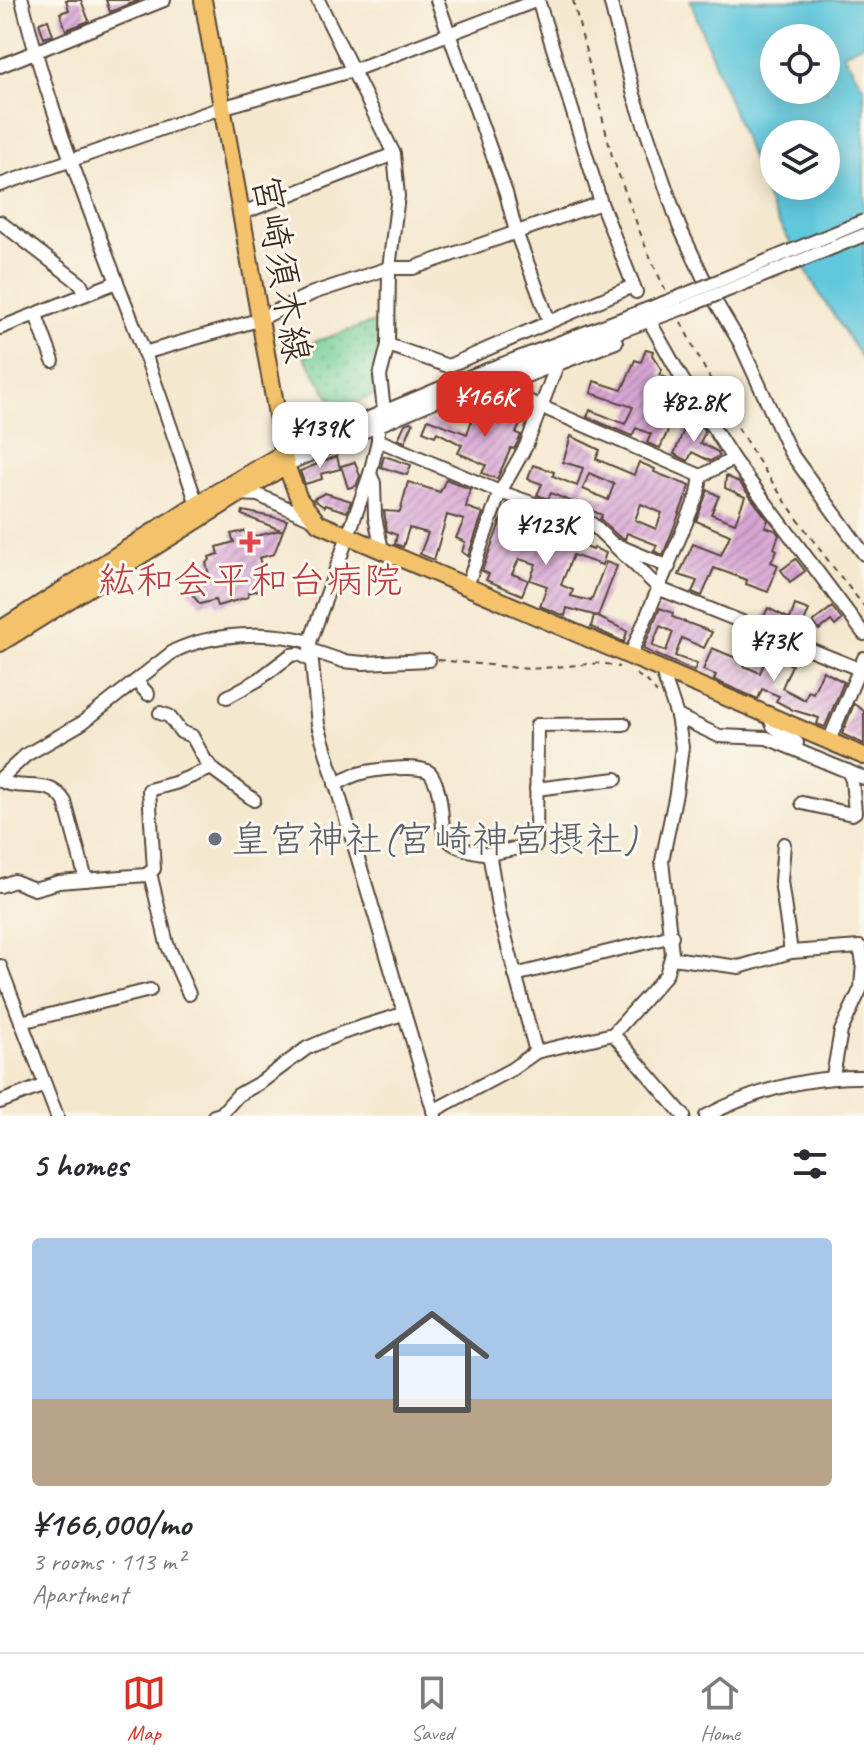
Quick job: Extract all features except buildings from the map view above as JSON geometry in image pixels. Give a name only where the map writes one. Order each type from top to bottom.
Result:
[{"type":"main road","name":"宮崎須木線","points":[[203,0],[284,459],[299,499],[318,523]]},
{"type":"main road","points":[[0,643],[237,494],[284,459]]},
{"type":"main road","points":[[0,630],[197,504],[284,459]]},
{"type":"main road","points":[[318,523],[864,756]]},
{"type":"street","points":[[22,0],[34,52],[68,159],[144,353],[197,504]]},
{"type":"street","points":[[0,66],[164,0]]},
{"type":"street","points":[[318,0],[394,154],[398,196],[389,268],[388,345],[380,376],[384,410],[378,425],[378,440],[370,474],[323,600],[310,651],[318,725],[434,1114],[536,1052],[613,1034],[666,975],[672,958],[672,936],[662,861],[682,747],[677,716],[662,671]]},
{"type":"street","points":[[437,0],[549,321]]},
{"type":"street","points":[[0,185],[221,108],[354,70],[538,0],[601,203],[634,289],[549,321],[448,366]]},
{"type":"street","points":[[610,0],[634,95],[679,226],[711,294],[740,343],[790,452],[864,554]]},
{"type":"street","points":[[240,214],[394,154]]},
{"type":"street","points":[[144,353],[258,320],[313,293],[389,268],[413,268],[601,203]]},
{"type":"street","points":[[284,459],[384,410],[459,386],[677,300],[864,221]]},
{"type":"street","points":[[0,222],[81,284],[85,293]]},
{"type":"street","points":[[677,300],[864,235]]},
{"type":"street","points":[[0,328],[117,282]]},
{"type":"street","points":[[36,315],[53,361]]},
{"type":"street","points":[[388,345],[448,366],[459,386],[471,397],[557,365],[651,324],[733,459],[864,634]]},
{"type":"street","points":[[467,586],[500,492],[526,446],[557,365]]},
{"type":"street","points":[[284,459],[378,425],[459,386]]},
{"type":"street","points":[[496,387],[701,476]]},
{"type":"street","points":[[378,440],[500,492],[592,524],[660,589],[861,664],[829,741]]},
{"type":"street","points":[[701,476],[733,459]]},
{"type":"street","points":[[370,474],[374,483],[375,517],[382,550]]},
{"type":"street","points":[[630,656],[698,494],[701,476]]},
{"type":"street","points":[[237,494],[258,495],[318,523]]},
{"type":"street","points":[[612,543],[669,567]]},
{"type":"street","points":[[86,880],[65,802],[59,793],[50,787],[20,787],[0,779],[26,755],[82,723],[174,651],[189,644],[259,633],[286,635],[310,651],[343,661],[429,660]]},
{"type":"street","points":[[227,697],[258,680],[291,655],[310,651]]},
{"type":"street","points":[[136,681],[148,694]]},
{"type":"street","points":[[160,713],[169,716],[181,732],[192,736],[212,768],[254,800]]},
{"type":"street","points":[[769,715],[773,726],[804,748],[806,754]]},
{"type":"street","points":[[677,716],[719,736],[767,738],[864,778]]},
{"type":"street","points":[[335,784],[358,774],[424,768],[432,775],[438,792],[447,840],[456,846],[488,854],[536,845],[537,725],[624,724]]},
{"type":"street","points":[[146,875],[154,869],[149,790],[212,768]]},
{"type":"street","points":[[802,803],[847,814],[855,812],[852,780],[848,771]]},
{"type":"street","points":[[536,789],[616,779]]},
{"type":"street","points":[[784,844],[781,881],[791,952]]},
{"type":"street","points":[[488,854],[499,913],[536,1052]]},
{"type":"street","points":[[0,886],[14,881],[34,889],[59,882],[151,877],[167,944],[189,994]]},
{"type":"street","points":[[515,975],[672,936]]},
{"type":"street","points":[[672,958],[739,967],[791,952],[860,947],[863,963],[861,988],[841,1031],[833,1076]]},
{"type":"street","points":[[0,966],[57,1116]]},
{"type":"street","points":[[21,1022],[150,990]]},
{"type":"street","points":[[218,1115],[238,1095],[307,1048],[342,1033],[403,1014]]},
{"type":"street","points":[[613,1034],[684,1116]]},
{"type":"street","points":[[706,1116],[735,1101],[772,1088],[833,1076],[864,1077]]},
{"type":"street","points":[[0,1102],[45,1085]]},
{"type":"path","points":[[573,0],[612,156],[644,243],[677,300]]},
{"type":"path","points":[[682,324],[702,367],[753,456],[823,556],[864,606]]},
{"type":"path","points":[[429,660],[529,669],[602,663],[627,668],[648,682],[677,716]]},
{"type":"green space","points":[[384,319],[377,394],[338,410],[298,347]]},
{"type":"water","points":[[690,0],[864,0],[864,43],[843,54],[864,88],[864,362],[818,291],[768,200],[840,200],[840,120],[760,120],[760,180]]},
{"type":"place","name":"紘和会平和台病院","points":[[250,542]]},
{"type":"place","name":"皇宮神社(宮崎神宮摂社)","points":[[215,839]]}]
